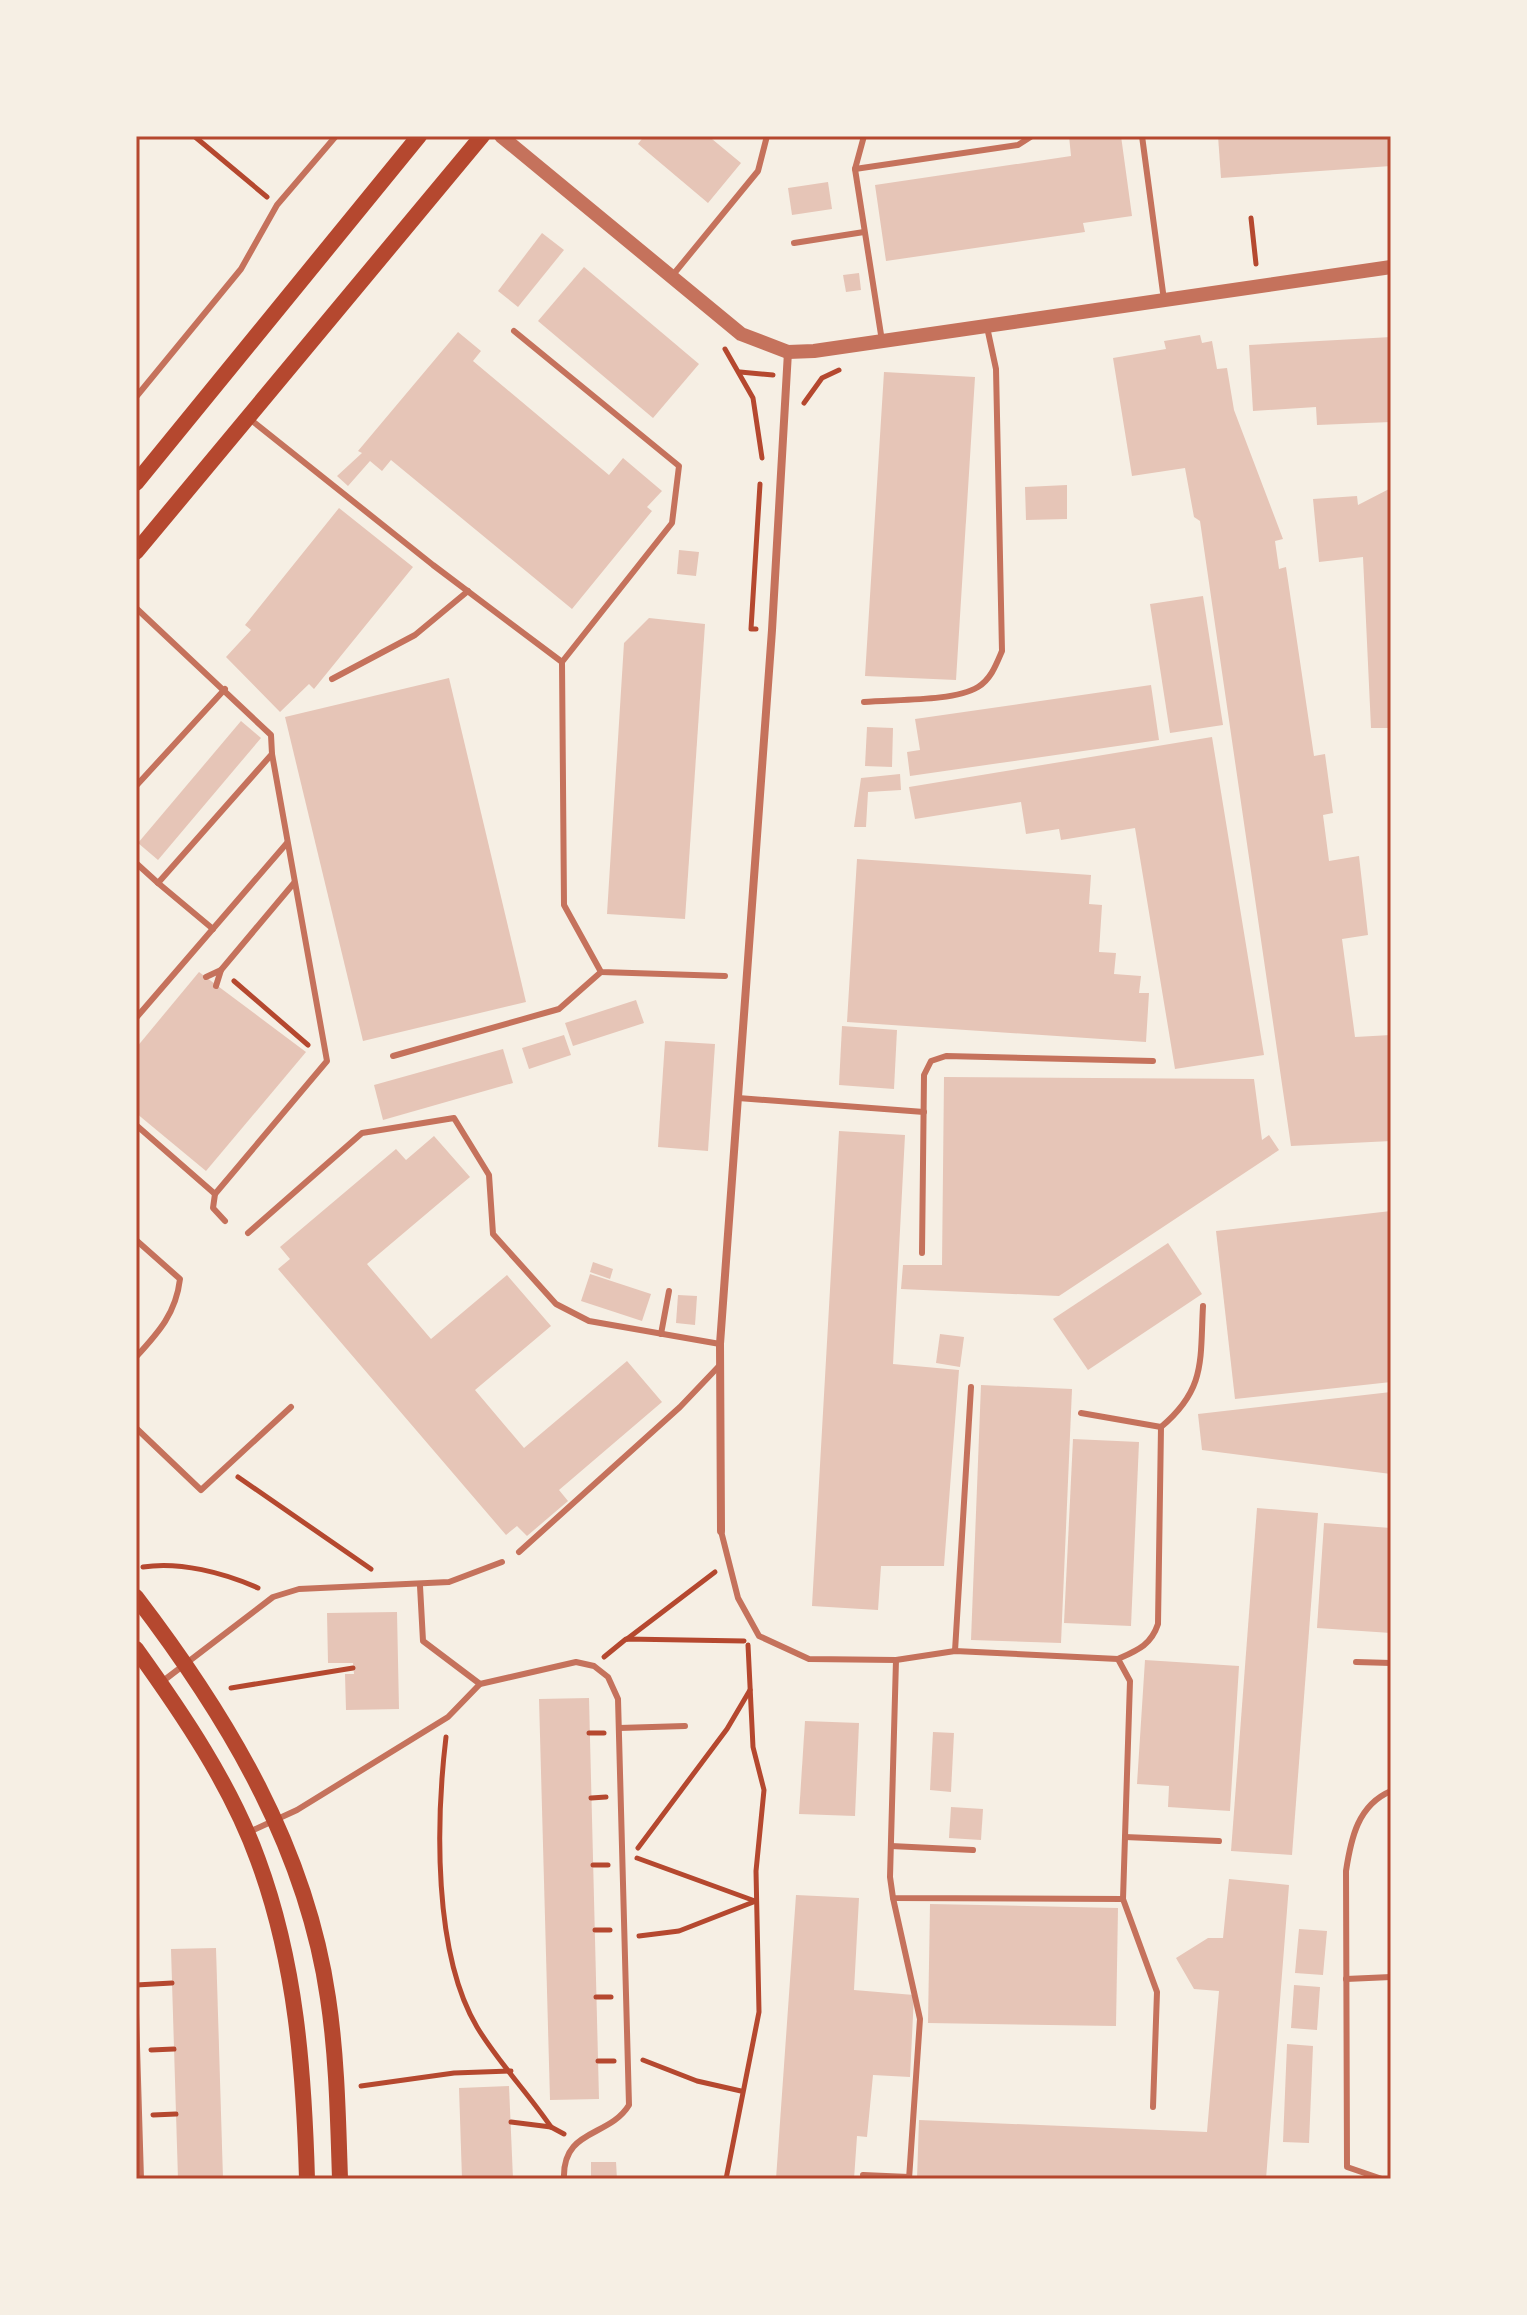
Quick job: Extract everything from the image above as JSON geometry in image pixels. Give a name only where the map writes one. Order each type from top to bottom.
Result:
[{"type":"main road","points":[[136,483],[419,136]]},
{"type":"main road","points":[[136,552],[482,136]]},
{"type":"main road","points":[[136,1597],[186,1664],[253,1771],[276,1820],[313,1928],[328,1995],[335,2056],[340,2179]]},
{"type":"main road","points":[[136,1649],[160,1683],[247,1833],[281,1932],[299,2032],[307,2179]]},
{"type":"street","points":[[501,136],[741,334],[788,352],[882,342],[1391,267]]},
{"type":"street","points":[[721,1531],[720,1344],[772,630],[788,352]]},
{"type":"lane","points":[[136,397],[241,269],[277,205],[336,136]]},
{"type":"lane","points":[[671,277],[758,171],[767,136]]},
{"type":"lane","points":[[864,136],[855,169],[882,342]]},
{"type":"lane","points":[[855,169],[1018,145],[1032,136]]},
{"type":"lane","points":[[1142,136],[1164,300]]},
{"type":"lane","points":[[794,243],[864,232]]},
{"type":"lane","points":[[864,702],[960,694],[977,687],[993,673],[1002,651],[996,369],[987,327]]},
{"type":"lane","points":[[514,331],[679,466],[672,523],[562,662],[564,905],[601,972]]},
{"type":"lane","points":[[248,417],[562,662]]},
{"type":"lane","points":[[332,679],[415,635],[468,591]]},
{"type":"lane","points":[[136,608],[271,735],[287,843],[327,1061],[215,1194],[213,1208],[225,1221]]},
{"type":"lane","points":[[136,786],[225,689]]},
{"type":"lane","points":[[158,883],[272,754]]},
{"type":"lane","points":[[136,1018],[287,843]]},
{"type":"lane","points":[[136,863],[213,929]]},
{"type":"lane","points":[[216,986],[221,970],[294,883]]},
{"type":"lane","points":[[206,977],[221,970]]},
{"type":"lane","points":[[393,1056],[559,1009],[601,972],[725,976]]},
{"type":"lane","points":[[922,1253],[924,1075],[931,1061],[946,1056],[1153,1061]]},
{"type":"lane","points":[[738,1098],[924,1112]]},
{"type":"lane","points":[[248,1233],[362,1133],[454,1118],[489,1175],[493,1234],[556,1304],[589,1321],[720,1344]]},
{"type":"lane","points":[[136,1125],[215,1194]]},
{"type":"lane","points":[[136,1240],[180,1279],[177,1304],[161,1331],[136,1357]]},
{"type":"lane","points":[[661,1334],[669,1291]]},
{"type":"lane","points":[[1081,1413],[1161,1427],[1184,1408],[1199,1375],[1203,1306]]},
{"type":"lane","points":[[519,1552],[680,1407],[720,1365]]},
{"type":"lane","points":[[955,1651],[971,1387]]},
{"type":"lane","points":[[136,1428],[201,1490],[291,1407]]},
{"type":"lane","points":[[721,1531],[738,1598],[759,1636],[809,1659],[896,1660],[955,1651],[1118,1659],[1142,1649],[1153,1639],[1158,1624],[1161,1427]]},
{"type":"lane","points":[[160,1683],[273,1597],[299,1589],[420,1586],[470,1577],[502,1562]]},
{"type":"lane","points":[[420,1586],[423,1641],[480,1684]]},
{"type":"lane","points":[[1118,1659],[1130,1681],[1123,1899],[1157,1992],[1153,2107]]},
{"type":"lane","points":[[863,2175],[909,2178],[920,2019],[893,1898],[891,1846],[896,1660]]},
{"type":"lane","points":[[247,1833],[276,1820],[448,1717],[480,1684],[576,1662],[594,1666],[608,1677],[618,1699],[629,2105],[621,2118],[577,2141],[567,2154],[564,2179]]},
{"type":"lane","points":[[1356,1662],[1391,1663]]},
{"type":"lane","points":[[619,1728],[685,1726]]},
{"type":"lane","points":[[1382,2179],[1347,2167],[1346,1871],[1350,1842],[1361,1816],[1378,1797],[1391,1791]]},
{"type":"lane","points":[[1125,1837],[1219,1841]]},
{"type":"lane","points":[[891,1846],[973,1850]]},
{"type":"lane","points":[[893,1898],[1123,1899]]},
{"type":"lane","points":[[1346,1979],[1391,1977]]},
{"type":"lane","points":[[136,2013],[141,2179]]},
{"type":"path","points":[[194,136],[277,205]]},
{"type":"path","points":[[1251,218],[1256,264]]},
{"type":"path","points":[[717,340],[740,372],[753,398],[760,427],[762,456],[751,629],[772,630]]},
{"type":"path","points":[[221,970],[327,1061]]},
{"type":"path","points":[[224,1468],[314,1533],[399,1587]]},
{"type":"path","points":[[594,1666],[728,1562]]},
{"type":"path","points":[[143,1567],[158,1564],[196,1569],[255,1586],[273,1597]]},
{"type":"path","points":[[626,1639],[748,1641],[759,1636]]},
{"type":"path","points":[[726,2179],[759,2012],[756,1901],[764,1790],[753,1747],[748,1641]]},
{"type":"path","points":[[231,1688],[353,1668]]},
{"type":"path","points":[[750,1689],[727,1729],[632,1856],[666,1872],[756,1901]]},
{"type":"path","points":[[448,1717],[438,1804],[442,1889],[455,1965],[478,2028],[551,2127]]},
{"type":"path","points":[[624,1938],[679,1931],[756,1901]]},
{"type":"path","points":[[136,1985],[172,1983]]},
{"type":"path","points":[[627,2061],[638,2058],[697,2081],[741,2091]]},
{"type":"path","points":[[361,2086],[454,2073],[511,2071]]},
{"type":"path","points":[[511,2122],[551,2127],[577,2141]]},
{"type":"building","points":[[644,136],[714,136],[712,139],[741,163],[708,203],[638,144]]},
{"type":"building","points":[[1069,136],[1121,136],[1132,216],[1083,223],[1085,232],[886,261],[875,185],[1071,156]]},
{"type":"building","points":[[1218,136],[1391,136],[1391,166],[1221,178]]},
{"type":"building","points":[[828,182],[832,209],[792,215],[788,188]]},
{"type":"building","points":[[542,233],[564,250],[518,307],[498,291]]},
{"type":"building","points":[[584,267],[699,364],[653,418],[538,321]]},
{"type":"building","points":[[859,273],[861,290],[846,292],[843,275]]},
{"type":"building","points":[[458,332],[481,351],[473,361],[609,475],[623,458],[662,491],[647,507],[652,511],[572,609],[391,460],[382,471],[370,461],[348,486],[337,476],[362,453],[358,451]]},
{"type":"building","points":[[1200,335],[1202,343],[1212,341],[1217,369],[1227,368],[1234,410],[1283,539],[1275,541],[1279,569],[1286,567],[1314,756],[1325,754],[1333,813],[1323,815],[1329,861],[1359,856],[1368,935],[1342,939],[1355,1037],[1391,1035],[1391,1141],[1291,1146],[1200,521],[1194,517],[1185,468],[1132,476],[1113,358],[1166,349],[1164,341]]},
{"type":"building","points":[[1391,337],[1391,422],[1317,425],[1316,407],[1253,411],[1249,345]]},
{"type":"building","points":[[884,372],[975,377],[956,680],[865,676]]},
{"type":"building","points":[[1067,485],[1067,519],[1026,520],[1025,487]]},
{"type":"building","points":[[1391,488],[1391,728],[1371,728],[1363,557],[1319,562],[1313,499],[1357,496],[1358,505]]},
{"type":"building","points":[[339,508],[413,567],[314,689],[309,684],[280,712],[226,657],[251,630],[245,625]]},
{"type":"building","points":[[679,550],[699,552],[696,576],[677,574]]},
{"type":"building","points":[[1203,596],[1223,725],[1170,733],[1150,604]]},
{"type":"building","points":[[649,618],[705,624],[685,919],[607,914],[624,643]]},
{"type":"building","points":[[449,678],[526,1002],[363,1041],[285,717]]},
{"type":"building","points":[[1151,685],[1159,740],[910,776],[907,752],[920,750],[915,719]]},
{"type":"building","points":[[241,721],[261,738],[158,860],[138,843]]},
{"type":"building","points":[[867,727],[893,728],[892,767],[865,766]]},
{"type":"building","points":[[1212,737],[1264,1055],[1175,1069],[1135,828],[1061,840],[1059,829],[1026,834],[1021,802],[915,819],[909,787]]},
{"type":"building","points":[[900,774],[901,790],[868,792],[866,827],[854,827],[861,778]]},
{"type":"building","points":[[857,859],[1091,875],[1089,904],[1102,905],[1099,952],[1116,953],[1114,974],[1141,976],[1139,993],[1149,993],[1146,1042],[847,1022]]},
{"type":"building","points":[[199,972],[306,1052],[206,1171],[136,1113],[136,1048]]},
{"type":"building","points":[[636,1000],[644,1023],[573,1046],[565,1023]]},
{"type":"building","points":[[842,1026],[897,1030],[894,1089],[839,1085]]},
{"type":"building","points":[[564,1035],[571,1055],[529,1069],[522,1048]]},
{"type":"building","points":[[665,1041],[715,1044],[708,1151],[658,1147]]},
{"type":"building","points":[[503,1049],[513,1083],[383,1120],[374,1085]]},
{"type":"building","points":[[944,1077],[1254,1079],[1262,1140],[1269,1135],[1279,1150],[1059,1296],[901,1289],[903,1265],[942,1265]]},
{"type":"building","points":[[839,1131],[905,1135],[893,1364],[959,1370],[944,1566],[881,1566],[878,1610],[812,1606]]},
{"type":"building","points":[[434,1136],[470,1177],[367,1264],[431,1339],[507,1275],[551,1326],[475,1390],[524,1448],[627,1361],[662,1402],[559,1490],[568,1501],[527,1536],[517,1526],[506,1535],[278,1269],[290,1259],[280,1247],[396,1149],[406,1160]]},
{"type":"building","points":[[1391,1211],[1391,1382],[1235,1399],[1216,1231]]},
{"type":"building","points":[[1168,1243],[1202,1294],[1088,1370],[1053,1319]]},
{"type":"building","points":[[593,1262],[613,1269],[610,1279],[590,1272]]},
{"type":"building","points":[[590,1274],[651,1294],[642,1321],[581,1301]]},
{"type":"building","points":[[678,1295],[697,1296],[695,1325],[676,1323]]},
{"type":"building","points":[[940,1334],[964,1337],[960,1367],[936,1363]]},
{"type":"building","points":[[981,1385],[1072,1389],[1061,1643],[971,1640]]},
{"type":"building","points":[[1391,1392],[1391,1474],[1202,1450],[1198,1414]]},
{"type":"building","points":[[1073,1439],[1139,1442],[1131,1626],[1064,1623]]},
{"type":"building","points":[[1257,1508],[1318,1513],[1292,1855],[1231,1851]]},
{"type":"building","points":[[1324,1523],[1391,1528],[1391,1633],[1317,1628]]},
{"type":"building","points":[[397,1612],[399,1709],[346,1710],[345,1674],[354,1674],[353,1663],[328,1663],[327,1613]]},
{"type":"building","points":[[1145,1660],[1239,1666],[1230,1811],[1168,1807],[1169,1786],[1137,1784]]},
{"type":"building","points":[[589,1698],[599,2099],[550,2100],[539,1699]]},
{"type":"building","points":[[805,1721],[859,1723],[855,1816],[799,1814]]},
{"type":"building","points":[[933,1732],[954,1733],[951,1792],[930,1790]]},
{"type":"building","points":[[951,1807],[983,1809],[981,1840],[949,1838]]},
{"type":"building","points":[[1229,1879],[1289,1885],[1266,2179],[917,2179],[919,2120],[1207,2132],[1219,1991],[1194,1989],[1176,1958],[1208,1938],[1223,1938]]},
{"type":"building","points":[[796,1895],[859,1898],[854,1990],[914,1995],[910,2077],[873,2075],[867,2137],[857,2136],[854,2179],[776,2179]]},
{"type":"building","points":[[930,1904],[1118,1908],[1116,2026],[928,2023]]},
{"type":"building","points":[[1299,1929],[1327,1931],[1323,1975],[1295,1973]]},
{"type":"building","points":[[216,1948],[223,2179],[178,2179],[171,1949]]},
{"type":"building","points":[[1294,1985],[1320,1987],[1317,2030],[1291,2028]]},
{"type":"building","points":[[1287,2044],[1313,2046],[1309,2143],[1283,2142]]},
{"type":"building","points":[[509,2086],[513,2179],[462,2179],[459,2088]]},
{"type":"building","points":[[591,2162],[616,2162],[617,2179],[591,2179]]}]
